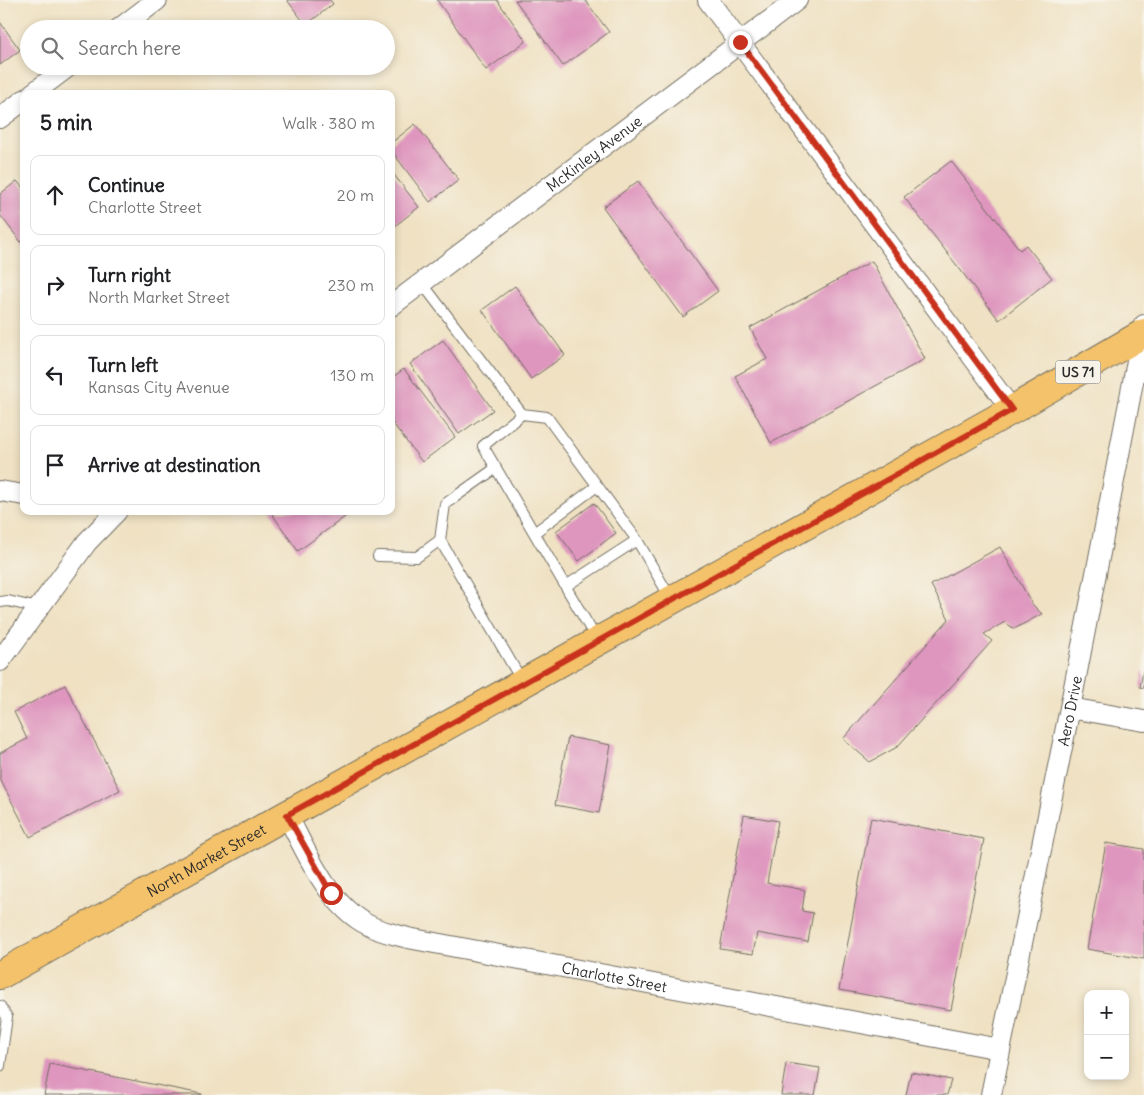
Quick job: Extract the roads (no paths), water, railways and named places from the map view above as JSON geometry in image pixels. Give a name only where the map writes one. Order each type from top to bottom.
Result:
[{"type":"main road","name":"North Market Street","points":[[0,976],[1012,410],[1143,330]]},
{"type":"street","points":[[131,20],[157,0]]},
{"type":"street","points":[[708,0],[1012,410]]},
{"type":"street","name":"McKinley Avenue","points":[[395,303],[796,0]]},
{"type":"street","points":[[37,90],[57,75]]},
{"type":"street","points":[[0,118],[20,103]]},
{"type":"street","name":"Aero Drive","points":[[991,1095],[1070,708],[1143,330]]},
{"type":"street","points":[[0,491],[20,494]]},
{"type":"street","points":[[0,661],[87,542],[113,515]]},
{"type":"street","points":[[1070,708],[1144,721]]},
{"type":"street","name":"Charlotte Street","points":[[287,815],[331,893],[348,912],[368,926],[408,938],[1000,1049]]},
{"type":"lane","points":[[422,283],[522,414],[547,417],[637,540],[672,600]]},
{"type":"lane","points":[[522,414],[483,446],[598,641]]},
{"type":"lane","points":[[496,468],[445,504],[440,540],[523,683]]},
{"type":"lane","points":[[534,533],[597,486]]},
{"type":"lane","points":[[378,556],[417,557],[440,540]]},
{"type":"lane","points":[[566,586],[637,540]]},
{"type":"lane","points":[[0,602],[38,608]]},
{"type":"lane","points":[[0,1006],[7,1017],[0,1066]]}]
